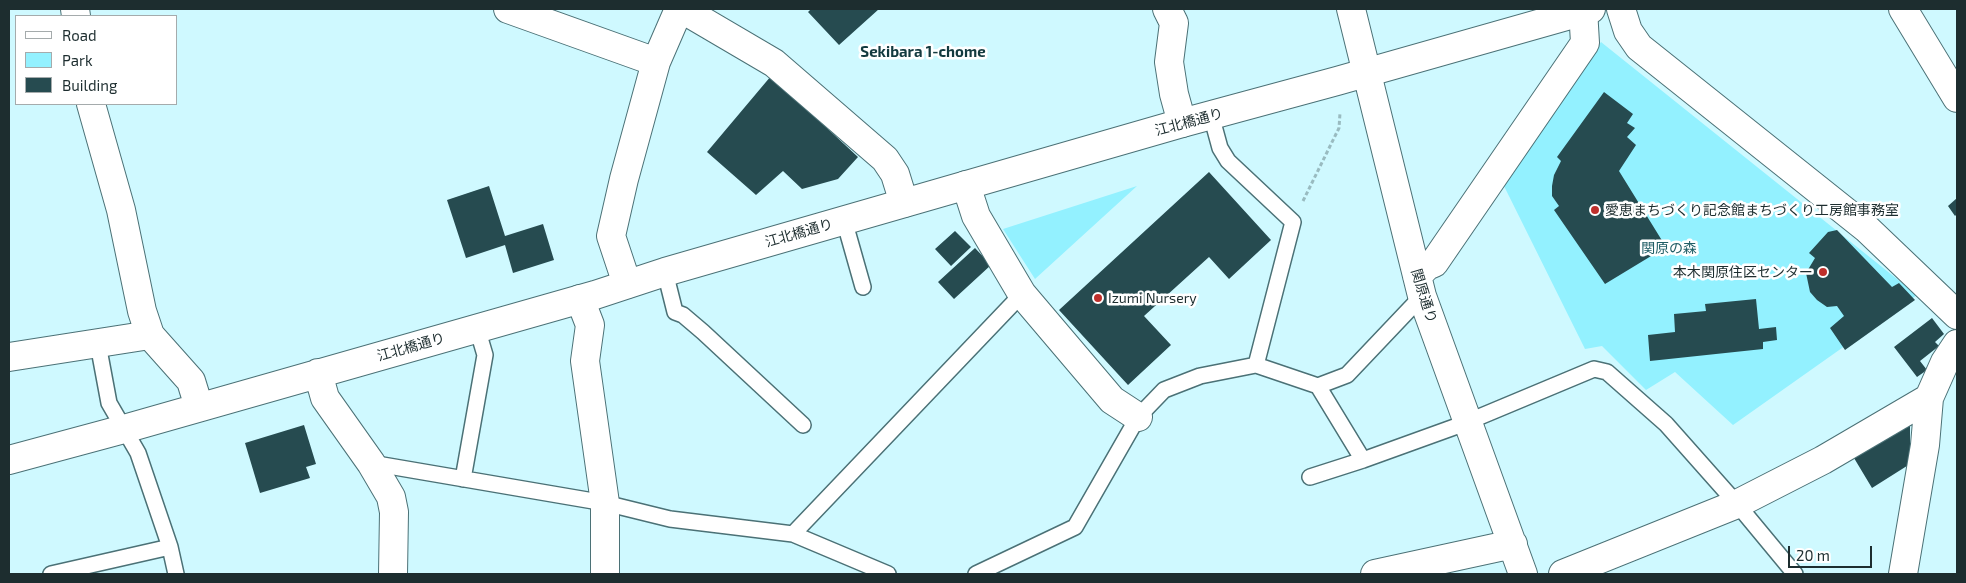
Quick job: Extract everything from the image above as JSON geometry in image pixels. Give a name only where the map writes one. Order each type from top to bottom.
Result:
[{"type":"street","points":[[508,9],[656,62]]},
{"type":"street","points":[[626,284],[611,236],[624,179],[656,62],[678,9]]},
{"type":"street","points":[[682,9],[774,63],[885,159],[895,174],[904,203]]},
{"type":"street","points":[[1167,9],[1174,23],[1169,62],[1174,94],[1182,123]]},
{"type":"street","name":"関原通り","points":[[1351,9],[1420,286],[1467,422],[1523,574]]},
{"type":"street","points":[[1420,286],[1427,266],[1434,263],[1585,43],[1585,9]]},
{"type":"street","name":"江北橋通り","points":[[9,460],[580,299],[844,220],[1585,9]]},
{"type":"street","points":[[1621,9],[1628,31],[1639,47],[1866,228],[1957,315]]},
{"type":"street","points":[[1903,9],[1957,98]]},
{"type":"street","points":[[91,105],[121,210],[142,311],[150,335],[191,381],[199,407]]},
{"type":"street","points":[[966,185],[976,216],[1022,294],[1112,400],[1138,417]]},
{"type":"street","points":[[580,299],[590,325],[585,362],[605,503],[605,574]]},
{"type":"street","points":[[9,358],[150,335]]},
{"type":"street","points":[[1908,572],[1924,454],[1929,398],[1944,362],[1957,344]]},
{"type":"street","points":[[318,373],[325,398],[372,462],[391,497],[394,512],[393,574]]},
{"type":"street","points":[[1563,574],[1737,504],[1823,460],[1929,398]]},
{"type":"street","points":[[1375,574],[1513,544]]},
{"type":"lane","points":[[1211,115],[1220,148],[1228,161],[1293,222],[1256,365]]},
{"type":"lane","points":[[844,220],[863,287]]},
{"type":"lane","points":[[665,272],[675,312],[683,315],[703,332],[803,425]]},
{"type":"lane","points":[[976,574],[1075,527],[1138,417],[1164,390],[1200,376],[1256,365],[1318,386],[1347,375],[1420,286]]},
{"type":"lane","points":[[792,534],[1022,294]]},
{"type":"lane","points":[[463,479],[485,355],[477,328]]},
{"type":"lane","points":[[98,344],[109,403],[138,453],[170,547],[176,574]]},
{"type":"lane","points":[[1310,477],[1467,422],[1594,369],[1607,372],[1666,424],[1737,504],[1795,574]]},
{"type":"lane","points":[[1318,386],[1363,460]]},
{"type":"lane","points":[[372,462],[605,503],[670,520],[792,534],[888,574]]},
{"type":"lane","points":[[51,574],[170,547]]},
{"type":"path","points":[[1293,222],[1339,128],[1340,113]]},
{"type":"green space","name":"関原の森","points":[[1601,42],[1917,295],[1733,425],[1675,372],[1646,390],[1602,346],[1585,349],[1503,184]]},
{"type":"green space","points":[[1137,186],[1035,279],[1003,229]]},
{"type":"building","points":[[811,9],[879,9],[839,45],[808,12]]},
{"type":"building","points":[[771,76],[858,157],[838,179],[802,189],[783,171],[756,195],[707,152]]},
{"type":"building","points":[[1604,92],[1633,114],[1627,123],[1635,128],[1627,137],[1636,145],[1619,171],[1666,247],[1605,284],[1554,210],[1559,206],[1552,196],[1554,175],[1561,161],[1557,157]]},
{"type":"building","points":[[1209,172],[1271,240],[1229,279],[1209,257],[1144,316],[1171,345],[1128,385],[1059,310]]},
{"type":"building","points":[[489,186],[505,236],[543,224],[554,260],[513,273],[505,245],[466,258],[447,200]]},
{"type":"building","points":[[1957,198],[1957,214],[1955,216],[1948,206]]},
{"type":"building","points":[[1837,230],[1892,287],[1899,283],[1915,300],[1845,350],[1830,328],[1844,316],[1837,306],[1827,307],[1817,300],[1810,292],[1806,273],[1815,258],[1809,253],[1828,232]]},
{"type":"building","points":[[955,231],[971,247],[951,266],[935,249]]},
{"type":"building","points":[[975,248],[991,265],[954,299],[938,282]]},
{"type":"building","points":[[1756,299],[1759,329],[1776,327],[1777,340],[1763,342],[1763,349],[1650,361],[1648,335],[1675,332],[1674,314],[1706,311],[1705,304]]},
{"type":"building","points":[[1932,318],[1944,334],[1935,342],[1939,346],[1920,361],[1927,370],[1917,377],[1894,347]]},
{"type":"building","points":[[1910,419],[1910,464],[1872,488],[1851,453]]},
{"type":"building","points":[[304,425],[316,464],[306,467],[310,478],[260,493],[245,443]]},
{"type":"place","name":"愛恵まちづくり記念館まちづくり工房館事務室","points":[[1595,210]]},
{"type":"place","name":"本木関原住区センター","points":[[1823,272]]},
{"type":"place","name":"Izumi Nursery","points":[[1098,298]]},
{"type":"district","name":"Sekibara 1-chome","points":[[923,52]]}]
